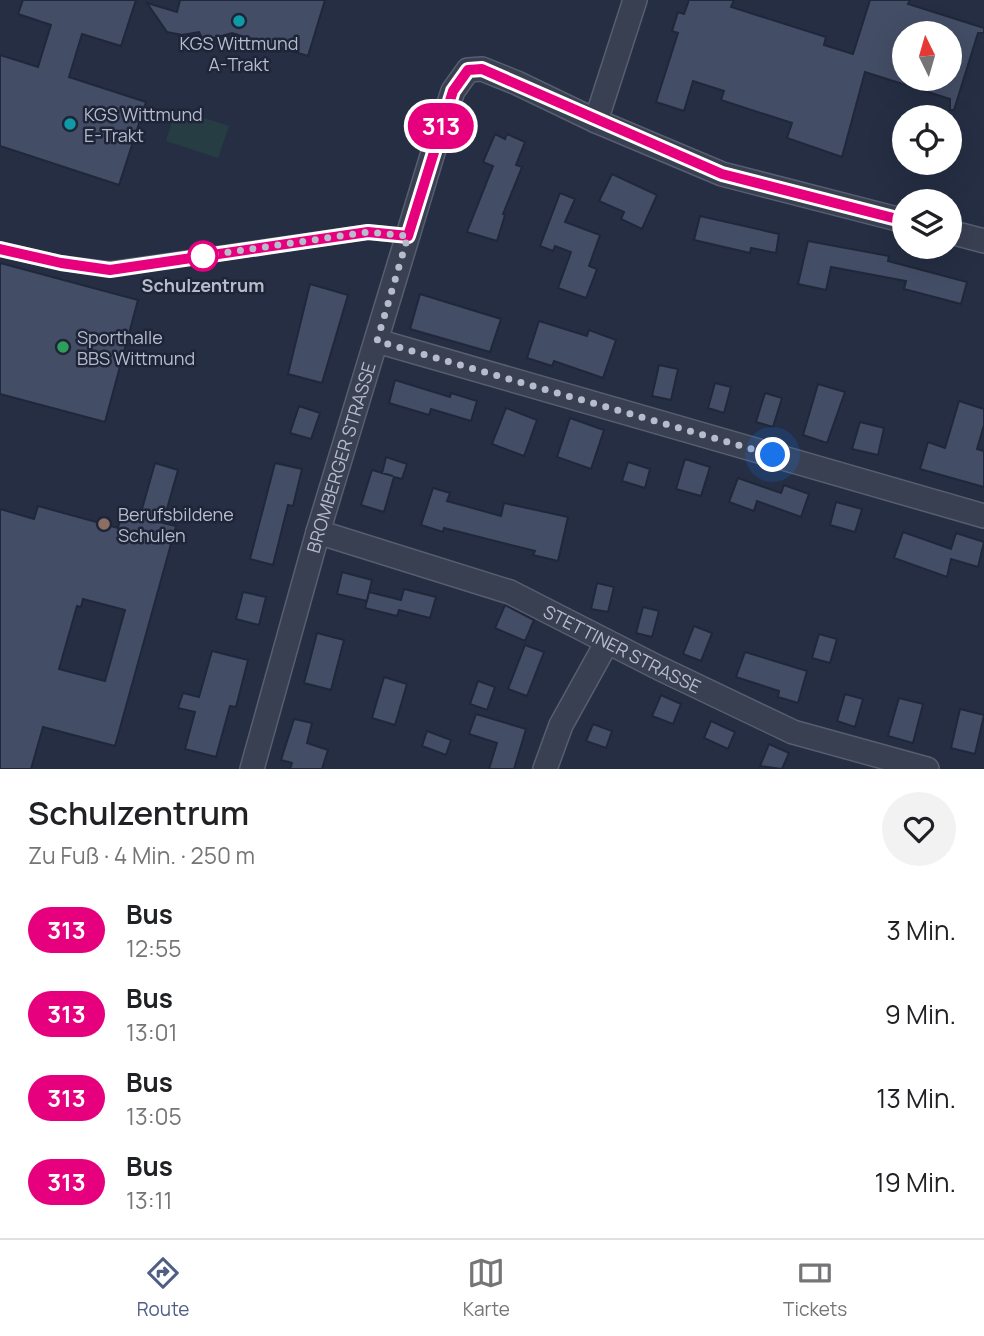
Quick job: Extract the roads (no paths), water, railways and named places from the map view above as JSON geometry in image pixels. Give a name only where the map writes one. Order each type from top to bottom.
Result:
[{"type":"street","points":[[635,0],[596,121],[722,174],[892,218]]},
{"type":"street","name":"BROMBERGER STRASSE","points":[[252,769],[318,532],[453,91],[468,70],[482,69],[596,121]]},
{"type":"street","points":[[962,235],[984,241]]},
{"type":"street","points":[[377,341],[984,516]]},
{"type":"street","name":"STETTINER STRASSE","points":[[318,532],[510,592],[793,732],[927,769]]},
{"type":"street","points":[[545,769],[561,725],[607,642]]},
{"type":"lane","points":[[0,248],[61,263],[110,270],[368,232],[408,236]]},
{"type":"place","name":"KGS Wittmund A-Trakt","points":[[239,21]]},
{"type":"place","name":"KGS Wittmund E-Trakt","points":[[70,124]]},
{"type":"place","name":"Schulzentrum","points":[[203,256]]},
{"type":"place","name":"Sporthalle BBS Wittmund","points":[[63,347]]},
{"type":"place","name":"Berufsbildene Schulen","points":[[104,524]]}]
